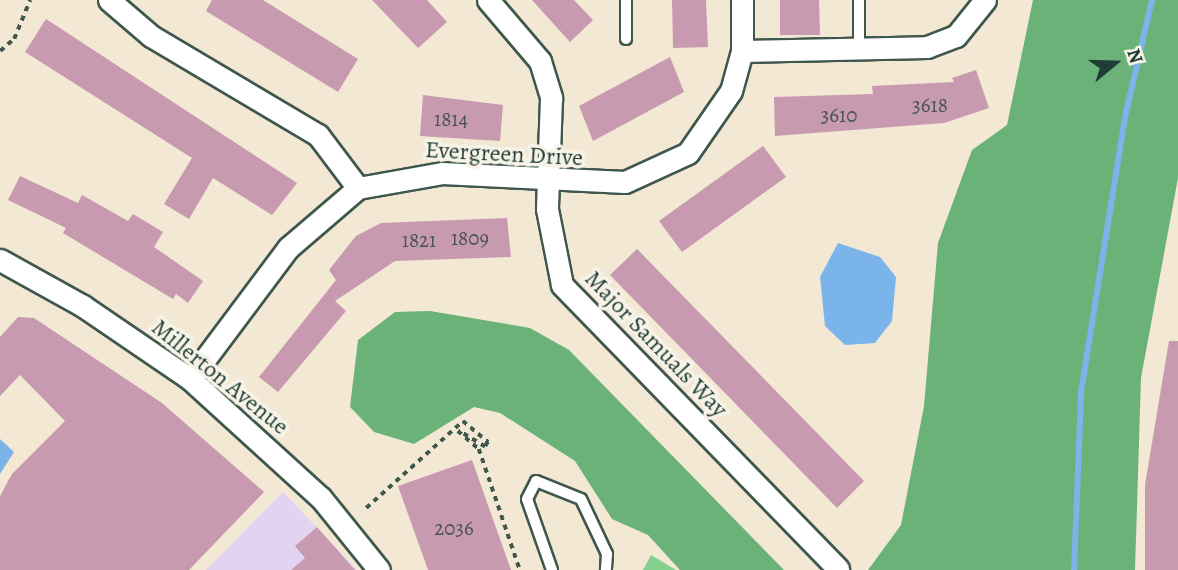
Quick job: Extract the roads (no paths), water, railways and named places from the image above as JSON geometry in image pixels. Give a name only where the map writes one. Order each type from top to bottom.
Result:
[{"type":"street","points":[[109,0],[150,36],[318,135],[358,188],[288,248],[190,380]]},
{"type":"street","name":"Major Samuals Way","points":[[488,0],[540,61],[551,98],[550,235],[562,285],[838,569]]},
{"type":"street","name":"Evergreen Drive","points":[[358,188],[442,173],[550,181],[625,182],[688,153],[718,118],[742,51],[742,0]]},
{"type":"street","points":[[742,51],[859,51],[927,47],[956,36],[985,0]]},
{"type":"street","name":"Millerton Avenue","points":[[0,260],[83,306],[190,380],[321,498],[379,570]]},
{"type":"lane","points":[[626,0],[626,39]]},
{"type":"lane","points":[[859,0],[859,51]]},
{"type":"lane","points":[[552,570],[527,499],[536,481],[580,499],[607,554],[606,570]]},
{"type":"water","points":[[838,243],[880,257],[896,277],[892,321],[875,343],[845,345],[825,326],[820,277]]},
{"type":"water","points":[[0,439],[14,452],[0,474]]},
{"type":"waterway","points":[[1074,570],[1081,392],[1125,117],[1152,0]]}]
